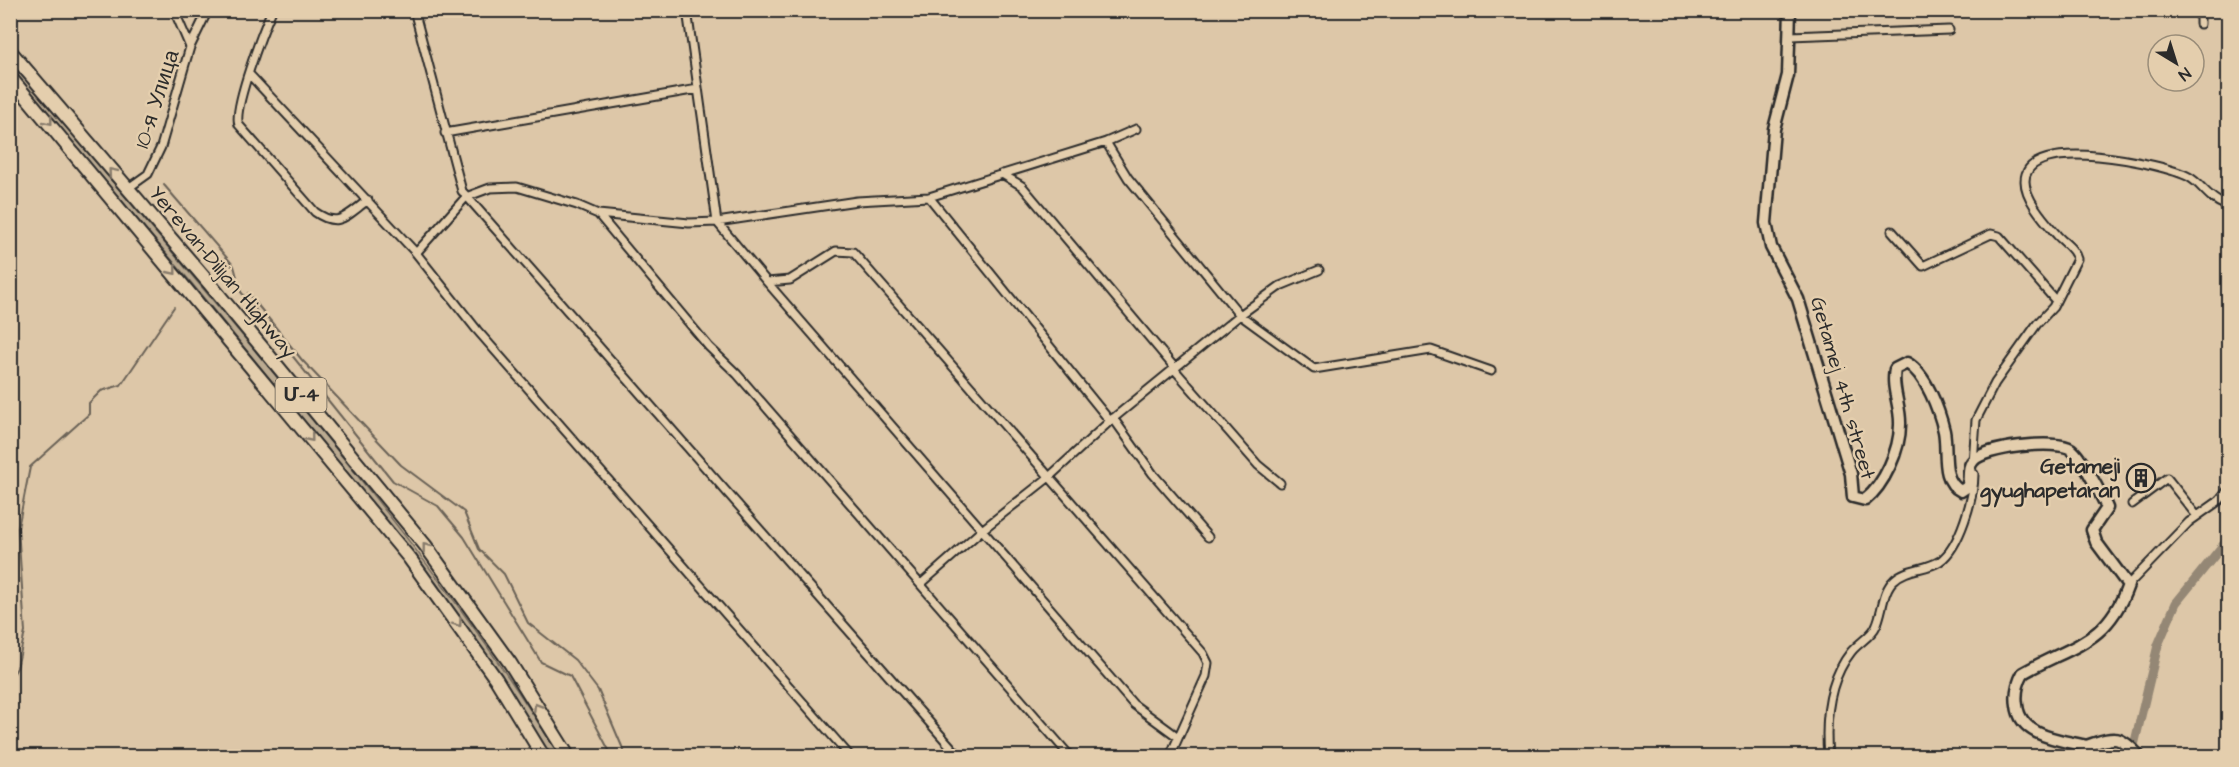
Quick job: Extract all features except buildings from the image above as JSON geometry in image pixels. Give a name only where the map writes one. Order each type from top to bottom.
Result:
[{"type":"highway","name":"Yerevan-Dilijan Highway","points":[[10,51],[209,283],[425,545],[510,663],[568,756]]},
{"type":"highway","name":"Yerevan-Dilijan Highway","points":[[10,76],[410,559],[496,679],[543,756]]},
{"type":"street","points":[[174,10],[190,47]]},
{"type":"street","name":"10-я Улица","points":[[127,189],[148,174],[161,147],[190,47],[208,10]]},
{"type":"street","points":[[272,10],[255,51],[236,114],[239,125],[315,212],[326,220],[339,220],[368,200]]},
{"type":"street","points":[[414,10],[459,184],[466,197],[959,756]]},
{"type":"street","points":[[687,10],[717,222],[1133,704],[1179,737]]},
{"type":"street","name":"Getamej 4th street","points":[[1790,10],[1788,75],[1774,129],[1766,223],[1772,247],[1798,299],[1851,474],[1853,497],[1865,500],[1872,495],[1893,457],[1901,424],[1893,378],[1895,369],[1907,363],[1920,375],[1935,406],[1944,429],[1947,470],[1956,488],[1961,490],[1967,487],[1973,459]]},
{"type":"street","points":[[2200,10],[2200,24]]},
{"type":"street","points":[[1790,36],[1949,30]]},
{"type":"street","points":[[249,74],[416,253],[477,330],[850,756]]},
{"type":"street","points":[[445,133],[698,89]]},
{"type":"street","points":[[416,253],[466,197],[490,188],[517,187],[577,204],[598,214],[657,221],[717,222],[857,201],[929,197],[1106,142],[1136,129]]},
{"type":"street","points":[[1106,142],[1128,178],[1240,315],[1314,369],[1431,350],[1491,371]]},
{"type":"street","points":[[1828,756],[1826,730],[1828,710],[1840,669],[1856,646],[1876,628],[1891,582],[1898,576],[1939,561],[1948,552],[1974,494],[1973,459],[1976,420],[1995,384],[2056,301],[2077,259],[2075,252],[2057,234],[2028,197],[2024,180],[2030,167],[2045,157],[2062,154],[2119,159],[2174,171],[2191,178],[2207,195],[2224,205]]},
{"type":"street","points":[[1000,174],[1022,186],[1258,465],[1280,483]]},
{"type":"street","points":[[929,197],[1112,419],[1153,474],[1208,537]]},
{"type":"street","points":[[598,214],[709,347],[737,374],[1070,756]]},
{"type":"street","points":[[1892,231],[1923,266],[1991,234],[1999,236],[2056,301]]},
{"type":"street","points":[[767,282],[790,280],[836,250],[853,252],[1206,658],[1206,676],[1170,756]]},
{"type":"street","points":[[921,583],[982,530],[1048,478],[1112,419],[1240,315],[1280,286],[1319,270]]},
{"type":"street","points":[[1973,459],[1992,451],[2017,446],[2062,445],[2069,447],[2076,454],[2107,508],[2092,530],[2096,542],[2128,585]]},
{"type":"street","points":[[2132,504],[2167,478],[2197,516]]},
{"type":"street","points":[[2139,756],[2125,741],[2113,738],[2084,751],[2043,735],[2023,723],[2018,713],[2017,684],[2023,673],[2094,637],[2115,614],[2128,585],[2188,522],[2220,500],[2229,490]]},
{"type":"shaded area","points":[[10,61],[256,351],[395,523],[481,637],[559,756],[550,756],[478,644],[396,533],[189,280],[11,70]]},
{"type":"waterway","points":[[164,185],[234,266],[241,292],[393,481],[438,506],[464,537],[541,662],[570,676],[612,756]]},
{"type":"waterway","points":[[248,293],[302,360],[401,465],[464,512],[479,549],[504,574],[528,623],[575,660],[598,690],[626,756]]},
{"type":"waterway","points":[[10,679],[17,668],[25,632],[18,528],[30,467],[89,414],[89,403],[101,391],[121,385],[174,307]]},
{"type":"waterway","points":[[2132,754],[2158,645],[2176,603],[2228,539]]},
{"type":"place","name":"Getameji gyughapetaran","points":[[2141,478]]}]
